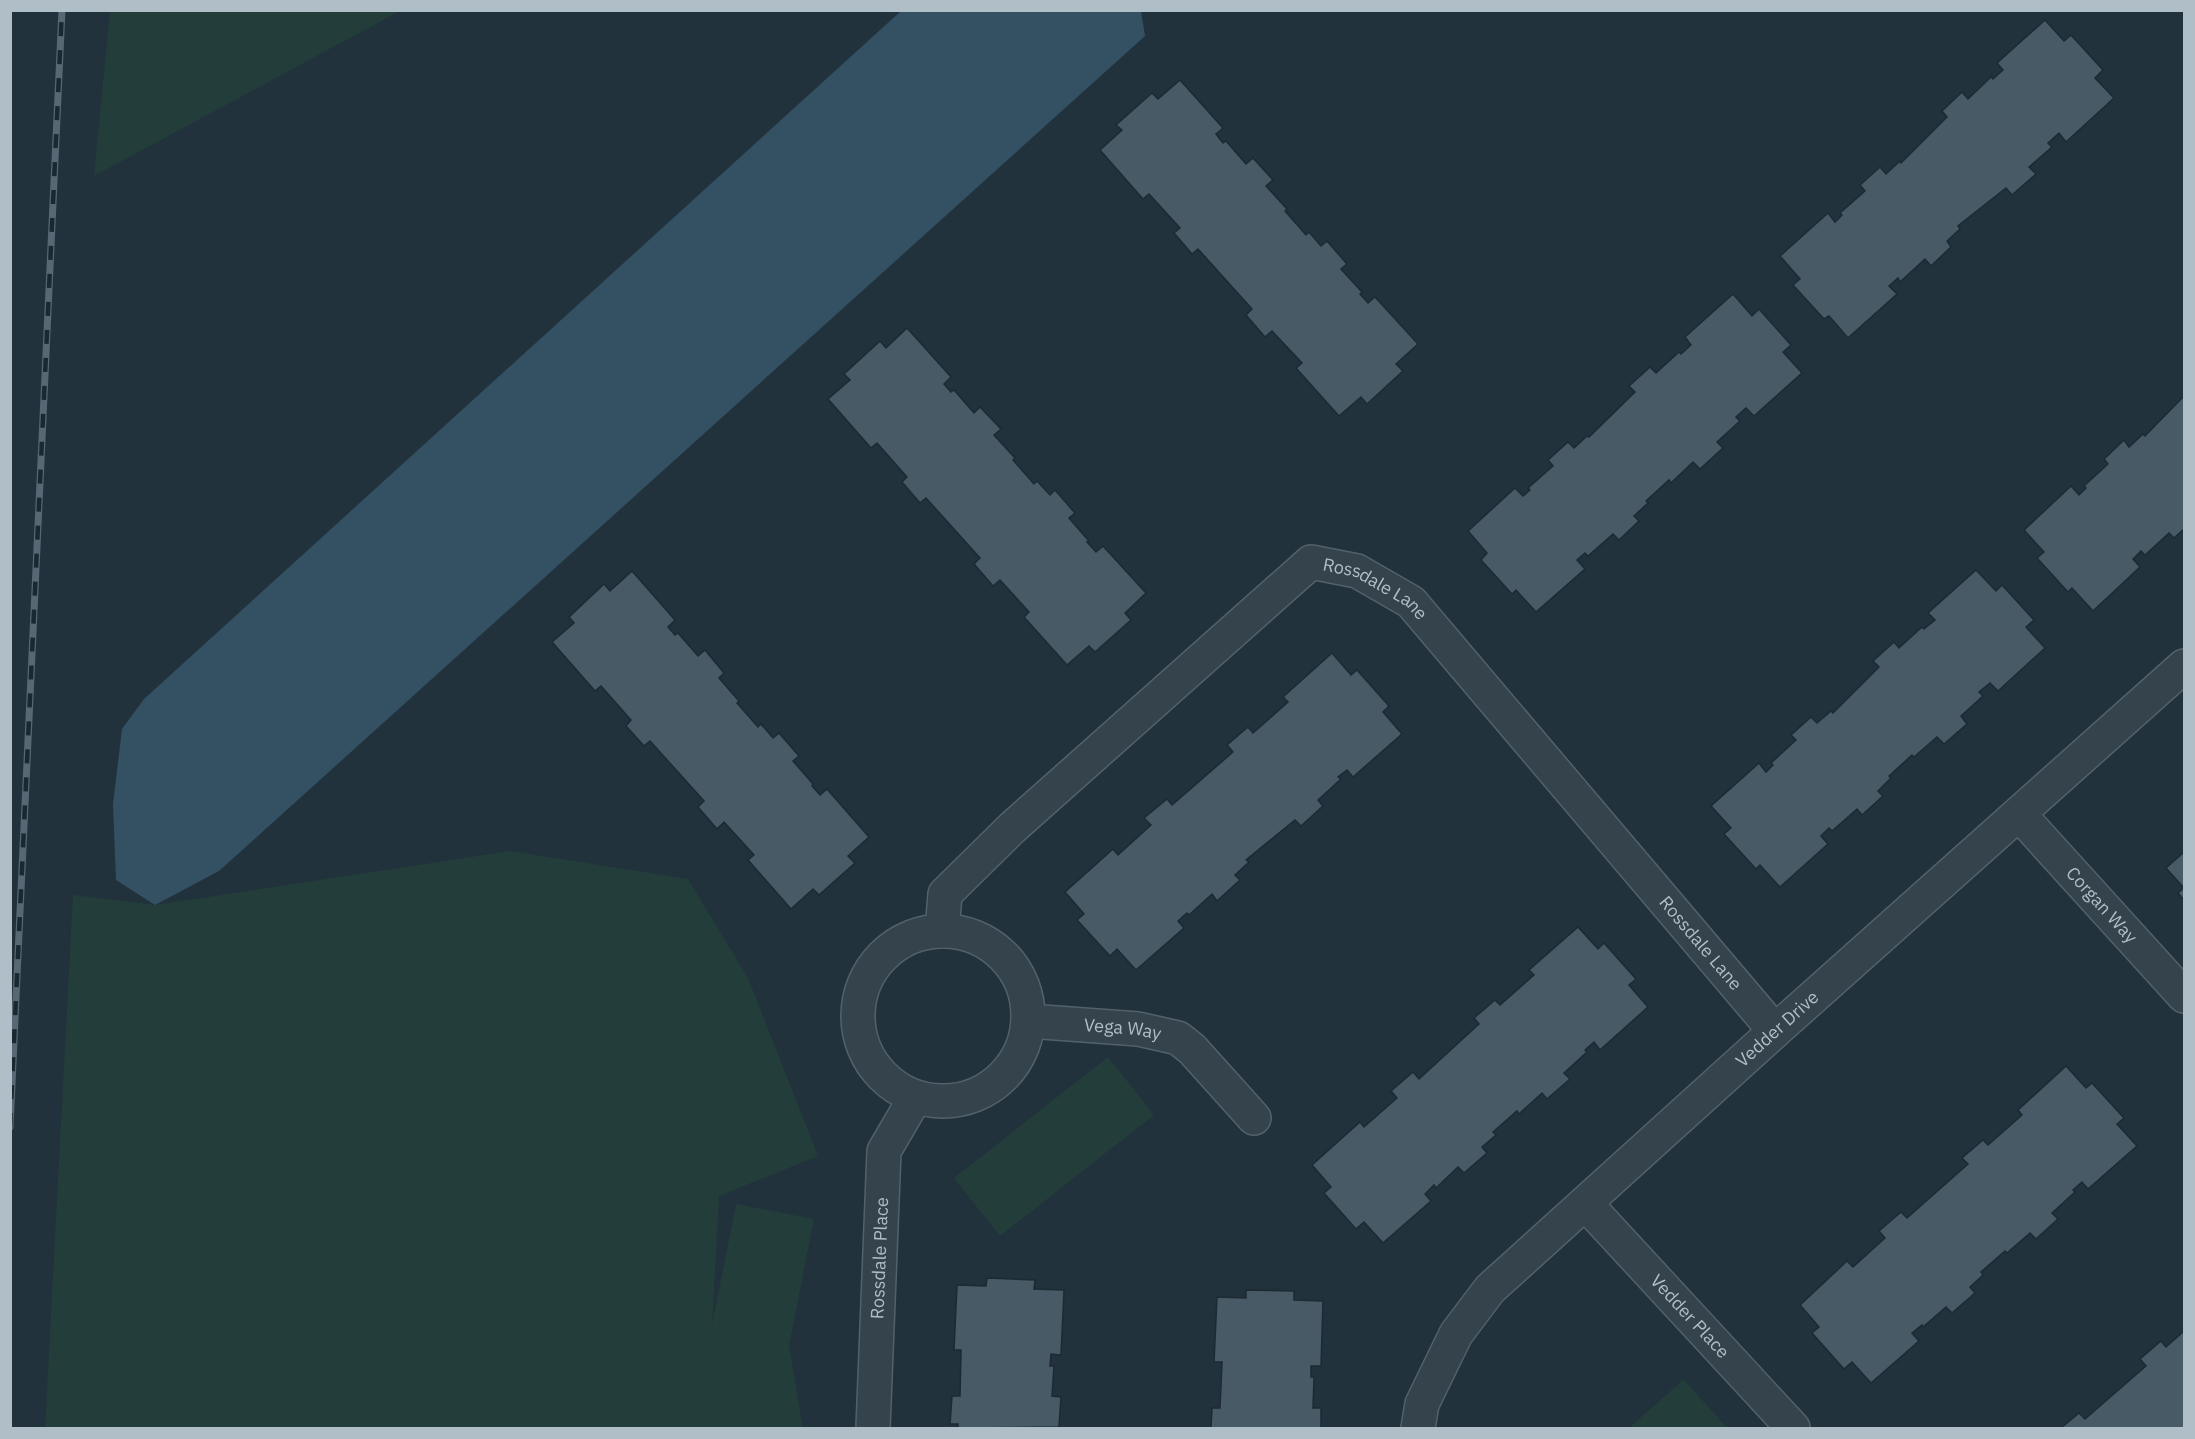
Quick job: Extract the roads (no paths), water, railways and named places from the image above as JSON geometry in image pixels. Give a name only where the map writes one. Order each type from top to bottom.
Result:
[{"type":"street","name":"Rossdale Lane","points":[[942,931],[945,894],[1012,828],[1311,562],[1357,572],[1411,602],[1775,1031]]},
{"type":"street","name":"Vedder Drive","points":[[1418,1428],[1422,1404],[1456,1334],[1490,1288],[2184,666]]},
{"type":"street","name":"Corgan Way","points":[[2019,814],[2184,996]]},
{"type":"street","points":[[942,931],[969,935],[1001,954],[1014,968],[1026,993],[1029,1021],[1023,1047],[1010,1070],[991,1088],[967,1099],[941,1102],[915,1098],[892,1085],[873,1067],[862,1043],[857,1017],[862,990],[873,966],[892,948],[916,935],[942,931]]},
{"type":"street","name":"Vega Way","points":[[1029,1021],[1138,1029],[1178,1038],[1192,1049],[1254,1118]]},
{"type":"street","name":"Rossdale Place","points":[[873,1428],[884,1152],[915,1098]]},
{"type":"street","name":"Vedder Place","points":[[1586,1204],[1793,1428]]},
{"type":"water","points":[[901,11],[1141,11],[1145,36],[219,871],[155,905],[116,880],[113,804],[122,729],[144,699]]},
{"type":"railway","points":[[10,1127],[62,10]]}]
